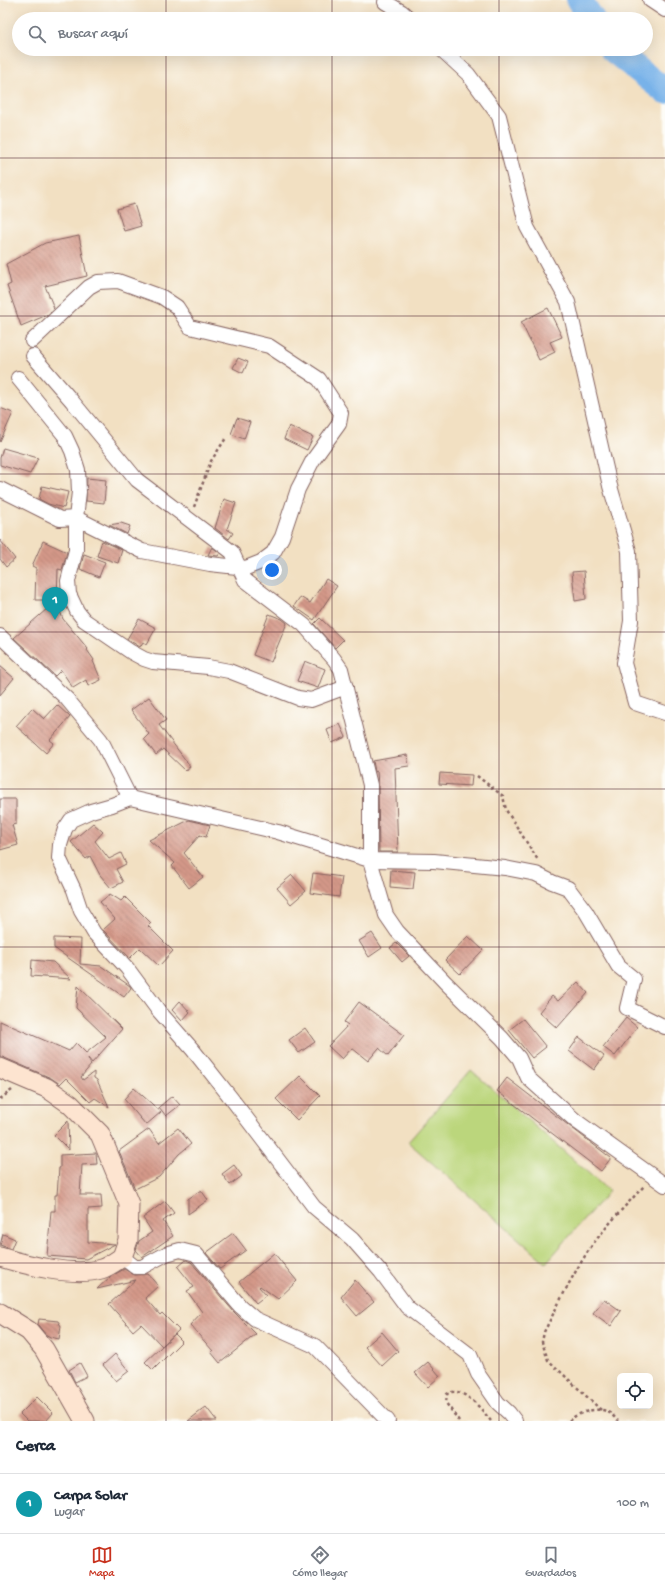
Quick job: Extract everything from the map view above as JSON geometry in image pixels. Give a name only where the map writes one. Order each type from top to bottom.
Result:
[{"type":"main road","points":[[0,1068],[47,1088],[70,1104],[100,1134],[128,1204],[128,1240],[122,1257],[101,1269],[79,1272],[42,1268],[18,1263],[0,1257]]},
{"type":"main road","points":[[0,1313],[29,1331],[44,1349],[85,1421]]},
{"type":"street","points":[[650,0],[665,10]]},
{"type":"street","points":[[385,2],[402,12]]},
{"type":"street","points":[[449,56],[468,74],[499,116],[527,227],[568,302],[610,486],[629,551],[632,621],[624,662],[635,703],[665,714]]},
{"type":"street","points":[[0,489],[60,519],[76,518],[142,551],[210,564],[246,568],[261,562],[273,553],[282,537],[298,489],[312,460],[339,424],[341,413],[319,379],[269,346],[190,327],[177,308],[162,298],[118,281],[98,282],[90,287],[32,341]]},
{"type":"street","points":[[33,356],[137,480],[232,552],[245,580],[304,625],[334,658],[341,669],[370,785],[370,860],[386,915],[397,931],[445,982],[502,1038],[519,1058],[528,1078],[576,1120],[665,1185]]},
{"type":"street","points":[[18,378],[65,436],[78,470],[79,492],[76,518],[78,533],[76,550],[68,581],[69,594],[77,611],[84,620],[131,652],[153,662],[208,667],[228,671],[298,698],[311,700],[346,687]]},
{"type":"street","points":[[0,636],[67,699],[101,740],[130,798]]},
{"type":"street","points":[[515,1421],[498,1402],[478,1374],[470,1355],[407,1306],[381,1272],[352,1239],[314,1207],[202,1062],[158,1010],[127,968],[94,933],[81,911],[74,890],[59,858],[60,845],[65,829],[71,820],[91,811],[130,798],[278,832],[370,860],[434,861],[505,868],[536,874],[568,888],[590,918],[618,966],[634,979],[627,1008],[665,1027]]},
{"type":"street","points":[[122,1257],[135,1267],[142,1267],[166,1254],[180,1250],[196,1254],[240,1306],[256,1320],[315,1346],[388,1421]]},
{"type":"path","points":[[189,518],[211,461],[226,438]]},
{"type":"path","points":[[477,776],[503,796],[506,810],[552,882]]},
{"type":"path","points":[[601,1410],[548,1360],[542,1342],[544,1332],[575,1273],[593,1245],[610,1222],[653,1176]]},
{"type":"path","points":[[459,1421],[446,1404],[447,1394],[452,1390],[468,1397],[491,1421]]},
{"type":"path","points":[[569,1421],[573,1416],[584,1412],[601,1410],[608,1412],[618,1421]]},
{"type":"green space","points":[[471,1070],[609,1191],[546,1263],[408,1142]]},
{"type":"building","points":[[134,204],[141,226],[124,231],[117,209]]},
{"type":"building","points":[[79,236],[87,276],[45,286],[54,308],[47,315],[21,326],[7,286],[11,284],[6,264],[45,243]]},
{"type":"building","points":[[548,308],[562,337],[550,342],[555,352],[539,360],[521,322]]},
{"type":"building","points":[[238,358],[248,362],[243,373],[233,368]]},
{"type":"building","points":[[0,408],[13,413],[0,442]]},
{"type":"building","points":[[237,418],[250,422],[244,439],[231,434]]},
{"type":"building","points":[[289,426],[313,437],[307,450],[284,439]]},
{"type":"building","points":[[3,448],[38,458],[30,474],[0,465],[0,458]]},
{"type":"building","points":[[87,478],[106,480],[104,503],[86,501]]},
{"type":"building","points":[[42,486],[68,492],[64,508],[48,504],[39,499]]},
{"type":"building","points":[[224,499],[236,503],[227,529],[233,533],[229,539],[215,528]]},
{"type":"building","points":[[121,523],[130,526],[127,534],[109,525]]},
{"type":"building","points":[[0,540],[15,559],[6,567],[0,559]]},
{"type":"building","points":[[43,541],[67,552],[62,570],[58,569],[57,600],[35,600],[36,568],[32,566]]},
{"type":"building","points":[[102,541],[122,550],[118,563],[97,556]]},
{"type":"building","points":[[212,547],[220,553],[218,556],[208,555]]},
{"type":"building","points":[[84,554],[105,562],[99,577],[80,569]]},
{"type":"building","points":[[584,571],[586,599],[575,601],[572,572]]},
{"type":"building","points":[[326,579],[337,586],[314,620],[294,606],[300,597],[310,603]]},
{"type":"building","points":[[56,601],[63,619],[88,649],[87,650],[94,660],[93,661],[101,680],[88,686],[86,680],[73,688],[61,670],[55,676],[14,638]]},
{"type":"building","points":[[269,614],[282,619],[287,623],[271,662],[253,655]]},
{"type":"building","points":[[320,618],[343,640],[335,648],[314,624]]},
{"type":"building","points":[[139,619],[156,628],[147,644],[143,642],[140,647],[127,639]]},
{"type":"building","points":[[305,661],[325,669],[318,688],[297,681]]},
{"type":"building","points":[[0,666],[14,678],[0,695]]},
{"type":"building","points":[[149,697],[166,720],[159,725],[190,766],[186,771],[163,749],[156,755],[144,739],[149,734],[131,710]]},
{"type":"building","points":[[57,705],[70,717],[50,740],[54,743],[46,753],[16,726],[32,708],[44,719]]},
{"type":"building","points":[[340,724],[346,737],[332,743],[327,730]]},
{"type":"building","points":[[407,755],[409,766],[395,768],[398,852],[379,852],[378,785],[377,771],[375,772],[373,761]]},
{"type":"building","points":[[440,773],[472,775],[471,786],[439,784]]},
{"type":"building","points":[[0,799],[16,799],[16,824],[12,825],[18,845],[0,850]]},
{"type":"building","points":[[189,820],[210,825],[206,837],[200,835],[184,853],[203,877],[189,888],[172,866],[175,863],[149,840]]},
{"type":"building","points":[[93,823],[103,832],[95,841],[109,859],[121,853],[126,864],[116,869],[123,882],[111,888],[100,875],[90,856],[86,859],[71,842]]},
{"type":"building","points":[[391,870],[415,872],[413,889],[390,887]]},
{"type":"building","points":[[313,873],[342,877],[339,897],[310,893]]},
{"type":"building","points":[[292,875],[306,891],[291,904],[277,888]]},
{"type":"building","points":[[110,894],[121,901],[125,897],[151,923],[148,926],[173,951],[159,966],[140,948],[130,958],[103,930],[115,919],[100,902]]},
{"type":"building","points":[[372,933],[382,948],[369,957],[359,941]]},
{"type":"building","points":[[468,936],[483,950],[460,974],[445,960]]},
{"type":"building","points":[[54,938],[81,939],[80,964],[101,966],[131,988],[124,997],[54,948]]},
{"type":"building","points":[[396,943],[409,956],[402,962],[390,948]]},
{"type":"building","points":[[32,960],[53,962],[71,979],[31,976]]},
{"type":"building","points":[[578,982],[588,993],[557,1028],[539,1012],[552,996],[558,1001]]},
{"type":"building","points":[[78,986],[122,1029],[92,1063],[88,1058],[91,1065],[81,1077],[83,1080],[94,1072],[94,1078],[97,1080],[109,1107],[95,1098],[90,1102],[66,1078],[60,1084],[51,1078],[0,1056],[0,1021],[69,1051],[76,1043],[86,1053],[106,1037],[76,1008]]},
{"type":"building","points":[[180,1001],[190,1012],[182,1021],[172,1010]]},
{"type":"building","points":[[359,1002],[404,1035],[388,1056],[379,1048],[368,1061],[352,1048],[342,1059],[328,1046],[348,1025],[344,1022]]},
{"type":"building","points":[[626,1018],[637,1027],[615,1056],[603,1047]]},
{"type":"building","points":[[523,1019],[546,1047],[532,1058],[509,1030]]},
{"type":"building","points":[[305,1028],[315,1042],[299,1053],[289,1040]]},
{"type":"building","points":[[579,1037],[604,1056],[594,1070],[569,1051]]},
{"type":"building","points":[[300,1076],[320,1096],[297,1120],[276,1099]]},
{"type":"building","points":[[507,1078],[611,1158],[601,1171],[497,1091]]},
{"type":"building","points":[[134,1088],[161,1112],[146,1125],[124,1099]]},
{"type":"building","points":[[172,1096],[180,1105],[166,1116],[159,1107]]},
{"type":"building","points":[[68,1121],[69,1150],[54,1135]]},
{"type":"building","points":[[178,1128],[191,1144],[179,1154],[159,1177],[135,1189],[119,1151],[149,1129],[159,1143]]},
{"type":"building","points":[[96,1153],[97,1164],[82,1165],[80,1195],[101,1195],[102,1208],[88,1209],[88,1242],[115,1244],[86,1259],[47,1256],[51,1211],[55,1211],[55,1195],[57,1195],[60,1155]]},
{"type":"building","points":[[234,1165],[242,1176],[230,1185],[222,1174]]},
{"type":"building","points":[[201,1190],[208,1200],[188,1214],[188,1199]]},
{"type":"building","points":[[165,1201],[174,1213],[163,1221],[173,1236],[142,1257],[136,1250],[139,1241],[152,1232],[143,1218]]},
{"type":"building","points":[[233,1233],[246,1250],[220,1269],[206,1253]]},
{"type":"building","points":[[3,1234],[15,1239],[11,1249],[0,1245]]},
{"type":"building","points":[[274,1253],[297,1281],[278,1299],[260,1286],[259,1287],[266,1295],[256,1303],[239,1282]]},
{"type":"building","points":[[186,1260],[191,1262],[234,1312],[256,1334],[220,1363],[211,1352],[213,1351],[190,1325],[202,1312],[187,1291],[194,1287],[178,1267]]},
{"type":"building","points":[[124,1269],[135,1275],[148,1274],[158,1286],[145,1298],[160,1315],[162,1313],[179,1330],[162,1346],[141,1324],[133,1331],[109,1304],[136,1280],[97,1289],[110,1277]]},
{"type":"building","points":[[355,1280],[374,1302],[357,1316],[341,1297]]},
{"type":"building","points":[[604,1299],[621,1311],[611,1326],[593,1313]]},
{"type":"building","points":[[39,1319],[58,1321],[61,1326],[59,1339],[45,1334],[38,1325]]},
{"type":"building","points":[[382,1332],[398,1351],[382,1366],[365,1347]]},
{"type":"building","points":[[175,1334],[182,1341],[153,1370],[145,1362]]},
{"type":"building","points":[[115,1354],[129,1371],[116,1381],[103,1365]]},
{"type":"building","points":[[428,1362],[440,1376],[428,1387],[415,1373]]},
{"type":"building","points":[[80,1363],[87,1376],[75,1382],[69,1370]]},
{"type":"building","points":[[37,1397],[53,1413],[46,1421],[27,1421],[20,1414]]},
{"type":"building","points":[[206,1407],[217,1421],[188,1421]]},
{"type":"waterway","points":[[579,0],[587,12]]},
{"type":"waterway","points":[[621,56],[665,91]]},
{"type":"place","name":"Carpa Solar","points":[[55,620]]}]
